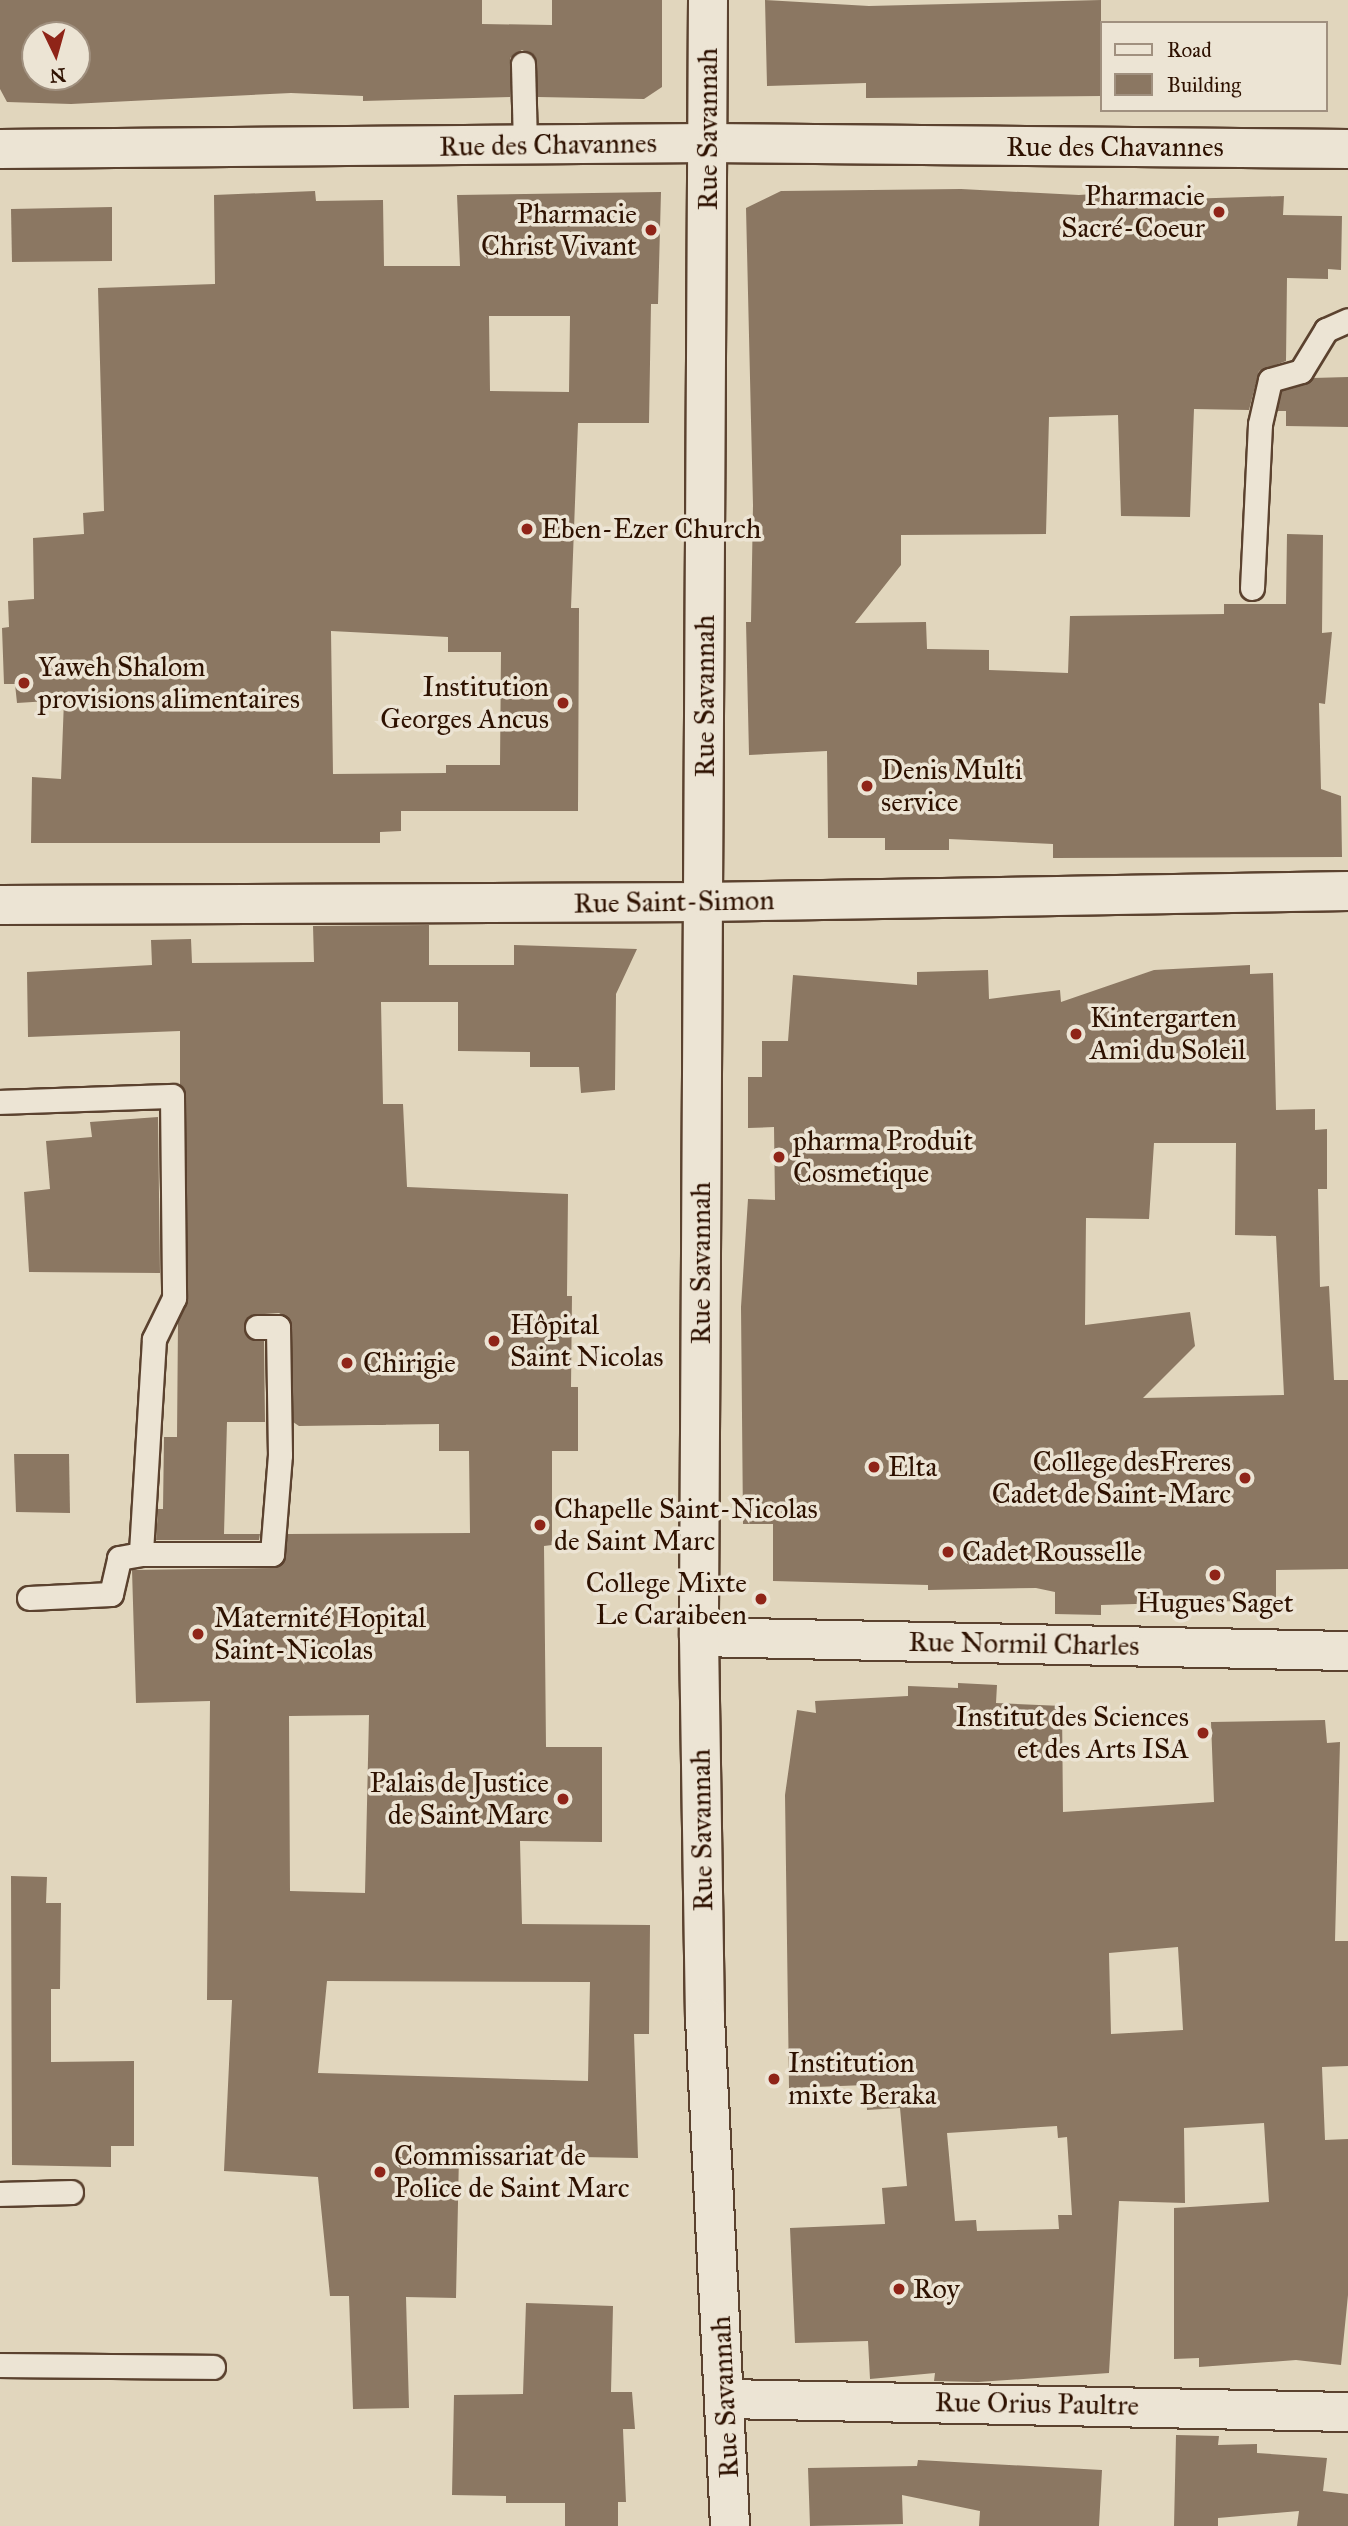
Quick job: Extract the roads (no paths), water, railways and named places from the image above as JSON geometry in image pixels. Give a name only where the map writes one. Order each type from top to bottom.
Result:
[{"type":"street","name":"Rue Savannah","points":[[708,0],[699,1637],[705,2018],[726,2399],[730,2526]]},
{"type":"street","name":"Rue des Chavannes","points":[[0,149],[708,143],[1348,149]]},
{"type":"street","name":"Rue Saint-Simon","points":[[0,905],[704,902],[1348,891]]},
{"type":"street","name":"Rue Normil Charles","points":[[699,1637],[1348,1651]]},
{"type":"street","name":"Rue Orius Paultre","points":[[726,2399],[1348,2412]]},
{"type":"lane","points":[[523,64],[525,145]]},
{"type":"lane","points":[[1252,588],[1260,424],[1270,380],[1301,372],[1326,330],[1348,320]]},
{"type":"lane","points":[[0,1101],[172,1096],[174,1298],[154,1339],[141,1554]]},
{"type":"lane","points":[[29,1598],[111,1594],[119,1558],[141,1554],[272,1554],[280,1455],[278,1327],[257,1327]]},
{"type":"lane","points":[[0,2194],[71,2193]]},
{"type":"lane","points":[[0,2365],[213,2367]]},
{"type":"place","name":"Pharmacie Sacré-Coeur","points":[[1219,212]]},
{"type":"place","name":"Pharmacie Christ Vivant","points":[[651,230]]},
{"type":"place","name":"Eben-Ezer Church","points":[[527,529]]},
{"type":"place","name":"Yaweh Shalom provisions alimentaires","points":[[24,683]]},
{"type":"place","name":"Institution Georges Ancus","points":[[563,703]]},
{"type":"place","name":"Denis Multi service","points":[[867,786]]},
{"type":"place","name":"Kintergarten Ami du Soleil","points":[[1076,1034]]},
{"type":"place","name":"pharma Produit Cosmetique","points":[[779,1157]]},
{"type":"place","name":"Hôpital Saint Nicolas","points":[[494,1341]]},
{"type":"place","name":"Chirigie","points":[[347,1363]]},
{"type":"place","name":"Elta","points":[[874,1467]]},
{"type":"place","name":"College desFreres Cadet de Saint-Marc","points":[[1245,1478]]},
{"type":"place","name":"Chapelle Saint-Nicolas de Saint Marc","points":[[540,1525]]},
{"type":"place","name":"Cadet Rousselle","points":[[948,1552]]},
{"type":"place","name":"Hugues Saget","points":[[1215,1575]]},
{"type":"place","name":"College Mixte Le Caraibeen","points":[[761,1599]]},
{"type":"place","name":"Maternité Hopital Saint-Nicolas","points":[[198,1634]]},
{"type":"place","name":"Institut des Sciences et des Arts ISA","points":[[1203,1733]]},
{"type":"place","name":"Palais de Justice de Saint Marc","points":[[563,1799]]},
{"type":"place","name":"Institution mixte Beraka","points":[[774,2079]]},
{"type":"place","name":"Commissariat de Police de Saint Marc","points":[[380,2172]]},
{"type":"place","name":"Roy","points":[[899,2289]]}]
